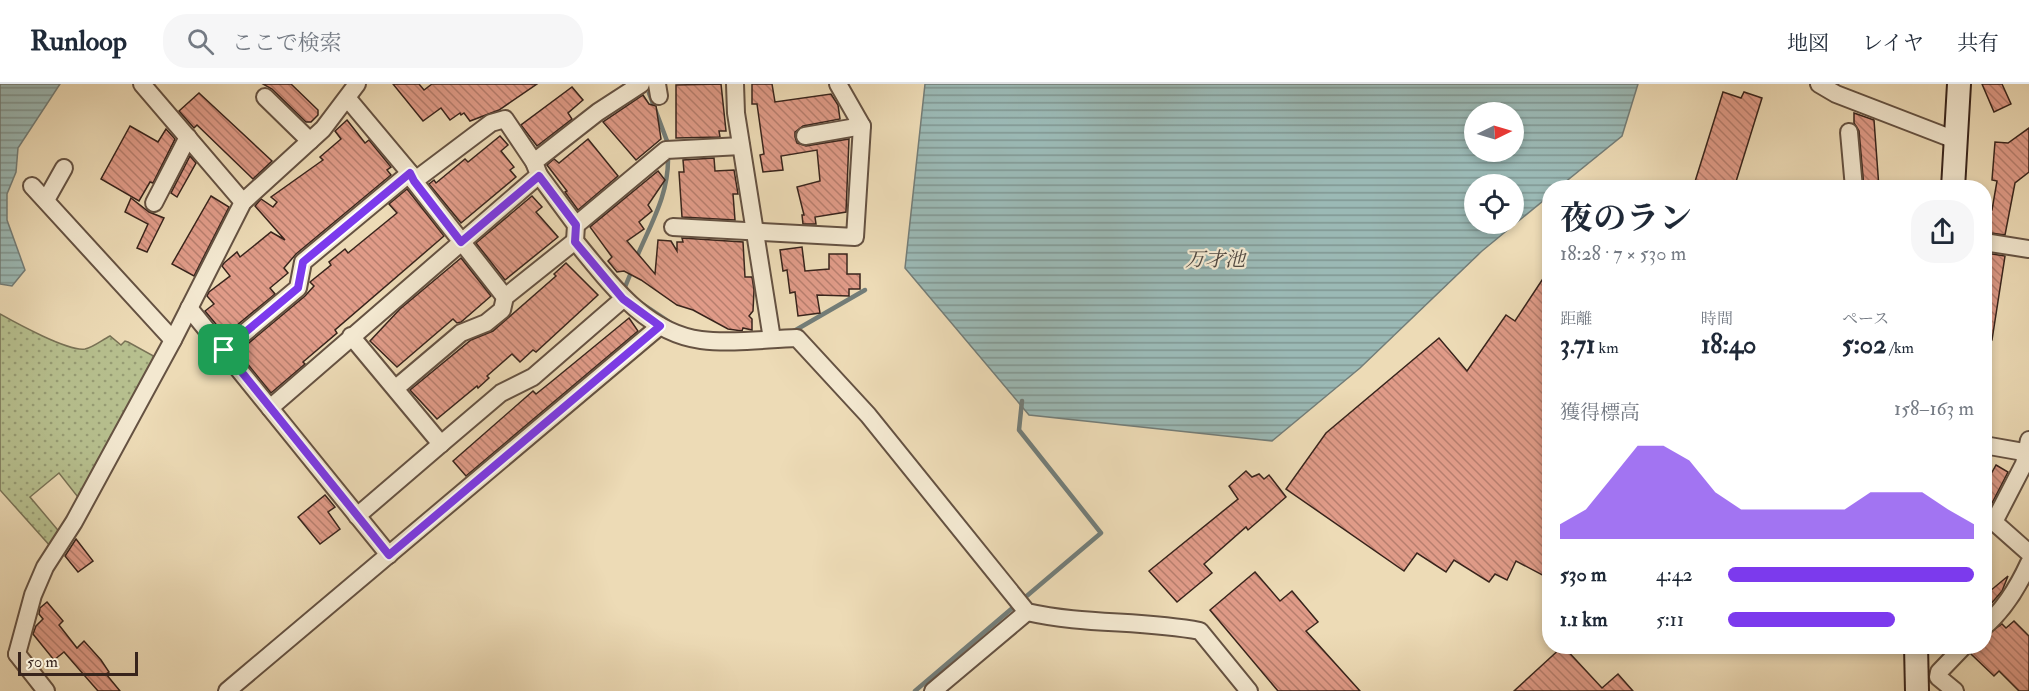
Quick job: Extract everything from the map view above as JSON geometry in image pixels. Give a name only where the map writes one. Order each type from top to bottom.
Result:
[{"type":"main road","points":[[1954,180],[1958,141],[1959,84]]},
{"type":"main road","points":[[1916,654],[1917,691]]},
{"type":"street","points":[[142,84],[243,202]]},
{"type":"street","points":[[17,654],[33,595],[45,567],[74,522],[173,340],[243,202],[310,141],[348,99],[357,84]]},
{"type":"street","points":[[270,408],[461,242],[536,169],[593,106],[641,84]]},
{"type":"street","points":[[735,84],[741,146],[772,339]]},
{"type":"street","points":[[673,227],[703,222],[755,232],[855,237],[862,126],[838,84]]},
{"type":"street","points":[[1819,84],[1836,94],[1958,141]]},
{"type":"street","points":[[265,97],[310,141]]},
{"type":"street","points":[[348,99],[505,297]]},
{"type":"street","points":[[224,350],[298,288],[303,262],[465,134],[511,116],[536,169],[575,233],[623,299],[660,326],[681,336],[703,341],[797,338],[868,415],[1027,612],[1056,618],[1166,625],[1200,631],[1249,691]]},
{"type":"street","points":[[805,136],[862,126]]},
{"type":"street","points":[[1849,132],[1853,180]]},
{"type":"street","points":[[153,203],[188,137]]},
{"type":"street","points":[[396,388],[461,333],[486,322],[502,310],[505,297],[575,233],[628,171],[666,150],[741,146]]},
{"type":"street","points":[[46,200],[64,168]]},
{"type":"street","points":[[32,186],[173,340]]},
{"type":"street","points":[[1992,243],[2029,249]]},
{"type":"street","points":[[357,516],[501,393],[533,377],[623,299]]},
{"type":"street","points":[[189,308],[389,555]]},
{"type":"street","points":[[227,691],[660,326]]},
{"type":"street","points":[[351,336],[441,444]]},
{"type":"street","points":[[1992,446],[2028,448],[2024,464],[1992,515]]},
{"type":"street","points":[[1992,522],[2029,553]]},
{"type":"street","points":[[1992,619],[2021,582],[2029,563]]},
{"type":"street","points":[[933,691],[1027,612]]},
{"type":"street","points":[[0,657],[17,654]]},
{"type":"street","points":[[17,654],[45,691]]},
{"type":"street","points":[[1955,691],[1938,677],[1939,672],[1956,654]]},
{"type":"green space","points":[[0,314],[42,336],[77,349],[85,349],[110,336],[121,345],[125,341],[128,342],[159,359],[81,501],[59,473],[30,497],[62,535],[52,548],[0,490]]},
{"type":"water","points":[[0,84],[60,84],[18,148],[16,172],[7,194],[7,220],[25,270],[12,286],[0,284]]},
{"type":"water","name":"万才池","points":[[925,84],[1638,84],[1622,136],[1568,180],[1542,180],[1542,202],[1524,217],[1524,174],[1464,174],[1464,234],[1503,234],[1360,368],[1272,441],[1029,415],[905,268]]},
{"type":"building","points":[[263,84],[291,84],[318,110],[318,115],[311,122],[306,122],[272,89]]},
{"type":"building","points":[[393,84],[419,84],[424,90],[432,84],[537,84],[499,110],[470,121],[464,113],[450,120],[441,108],[423,121]]},
{"type":"building","points":[[721,84],[726,131],[719,131],[720,137],[676,138],[676,85]]},
{"type":"building","points":[[752,84],[772,84],[775,102],[831,94],[838,105],[840,119],[803,126],[795,132],[795,137],[797,143],[806,146],[849,139],[846,212],[815,217],[816,224],[803,224],[802,215],[804,215],[797,187],[820,181],[817,150],[781,156],[783,170],[763,172],[760,155],[764,154],[757,104],[752,104]]},
{"type":"building","points":[[1982,84],[2002,84],[2011,104],[1994,112]]},
{"type":"building","points":[[572,87],[583,100],[568,113],[572,119],[537,146],[521,125]]},
{"type":"building","points":[[1723,92],[1741,98],[1744,92],[1762,98],[1736,180],[1696,180]]},
{"type":"building","points":[[199,93],[272,161],[253,179],[197,125],[194,128],[179,111]]},
{"type":"building","points":[[643,95],[649,104],[656,106],[661,139],[636,160],[603,122]]},
{"type":"building","points":[[1854,113],[1874,120],[1878,180],[1863,180],[1859,131],[1854,123]]},
{"type":"building","points":[[347,120],[365,143],[369,140],[391,167],[387,170],[391,175],[296,254],[284,268],[288,273],[270,288],[275,294],[225,335],[205,311],[214,304],[207,296],[209,292],[230,276],[222,266],[237,252],[240,257],[271,232],[285,240],[255,206],[261,199],[273,207],[277,202],[271,197],[323,160],[320,157],[341,139],[335,131]]},
{"type":"building","points":[[130,126],[158,142],[166,129],[175,139],[153,183],[150,182],[139,201],[101,179]]},
{"type":"building","points":[[2029,128],[2029,172],[2015,183],[2005,235],[1992,233],[1992,210],[1997,181],[1992,180],[1995,142],[2008,143]]},
{"type":"building","points":[[500,136],[508,145],[501,151],[514,167],[510,170],[516,177],[461,223],[429,184],[434,180],[436,183],[465,159],[468,162]]},
{"type":"building","points":[[588,139],[618,176],[578,210],[547,165],[554,159],[559,163]]},
{"type":"building","points":[[190,156],[196,163],[177,197],[171,193]]},
{"type":"building","points":[[714,158],[715,171],[734,170],[738,194],[733,194],[735,220],[682,217],[679,172],[684,172],[683,160]]},
{"type":"building","points":[[658,171],[665,180],[648,205],[652,211],[639,222],[644,229],[627,241],[655,274],[658,240],[671,241],[677,251],[677,242],[683,242],[682,238],[743,242],[745,277],[752,277],[754,290],[753,311],[749,316],[752,319],[752,330],[728,329],[693,310],[677,305],[641,280],[624,271],[617,272],[608,261],[612,257],[590,227]]},
{"type":"building","points":[[407,189],[444,236],[335,330],[337,333],[271,393],[238,352],[305,296],[314,286],[310,282],[331,265],[329,262],[345,249],[348,253],[397,213],[389,204]]},
{"type":"building","points":[[211,196],[229,207],[194,276],[172,264]]},
{"type":"building","points":[[532,196],[542,207],[536,212],[558,237],[505,280],[476,243]]},
{"type":"building","points":[[131,198],[149,212],[164,218],[147,252],[137,248],[148,224],[125,212]]},
{"type":"building","points":[[802,247],[805,271],[829,269],[829,254],[847,254],[847,274],[860,274],[860,289],[849,289],[849,296],[817,295],[820,313],[798,316],[795,292],[790,293],[787,270],[783,271],[780,250]]},
{"type":"building","points":[[1992,254],[2005,256],[1992,340]]},
{"type":"building","points":[[461,258],[491,296],[461,322],[457,323],[453,319],[397,367],[370,341],[400,309]]},
{"type":"building","points":[[566,263],[598,295],[536,352],[533,350],[520,362],[512,354],[487,376],[489,378],[478,388],[477,386],[437,419],[410,390],[471,340],[493,331],[556,276],[554,274]]},
{"type":"building","points":[[1542,280],[1542,575],[1516,561],[1507,580],[1495,574],[1489,582],[1454,560],[1446,572],[1417,553],[1404,571],[1286,489],[1326,433],[1439,338],[1467,371],[1506,315],[1515,321]]},
{"type":"building","points":[[629,318],[638,331],[466,476],[453,461],[533,391],[536,394]]},
{"type":"building","points":[[1996,465],[2008,472],[1992,503],[1992,472]]},
{"type":"building","points":[[1246,471],[1252,477],[1259,474],[1264,479],[1269,475],[1286,497],[1248,530],[1246,527],[1204,564],[1212,573],[1177,602],[1149,571],[1238,499],[1229,486]]},
{"type":"building","points":[[325,495],[335,507],[328,512],[340,529],[320,544],[298,517]]},
{"type":"building","points":[[76,539],[93,561],[78,572],[65,556]]},
{"type":"building","points":[[1255,572],[1280,601],[1292,591],[1318,622],[1306,631],[1360,691],[1278,691],[1210,610]]},
{"type":"building","points":[[2008,576],[2002,591],[1992,603],[1992,589]]},
{"type":"building","points":[[47,602],[63,621],[59,625],[77,648],[84,641],[101,660],[109,672],[106,674],[120,691],[98,691],[64,652],[54,660],[33,634],[36,626],[43,619],[39,614],[40,608]]},
{"type":"building","points":[[2014,621],[2029,636],[2029,691],[2019,691],[1999,671],[1994,676],[1971,654],[1992,654],[1992,631],[2002,624],[2006,628]]},
{"type":"building","points":[[1554,654],[1570,654],[1602,688],[1618,674],[1633,691],[1514,691]]},
{"type":"waterway","points":[[649,93],[667,141]]},
{"type":"waterway","points":[[636,259],[662,197],[668,157]]},
{"type":"waterway","points":[[628,292],[625,287],[632,270]]},
{"type":"waterway","points":[[794,331],[865,290]]},
{"type":"waterway","points":[[641,303],[671,323]]},
{"type":"waterway","points":[[1022,401],[1019,430],[1101,533],[1022,600]]},
{"type":"waterway","points":[[915,691],[1016,605]]},
{"type":"route","points":[[410,173],[461,242],[539,176],[576,225],[575,242],[623,299],[660,326],[389,555],[224,350],[298,288],[303,262],[410,173]]}]
